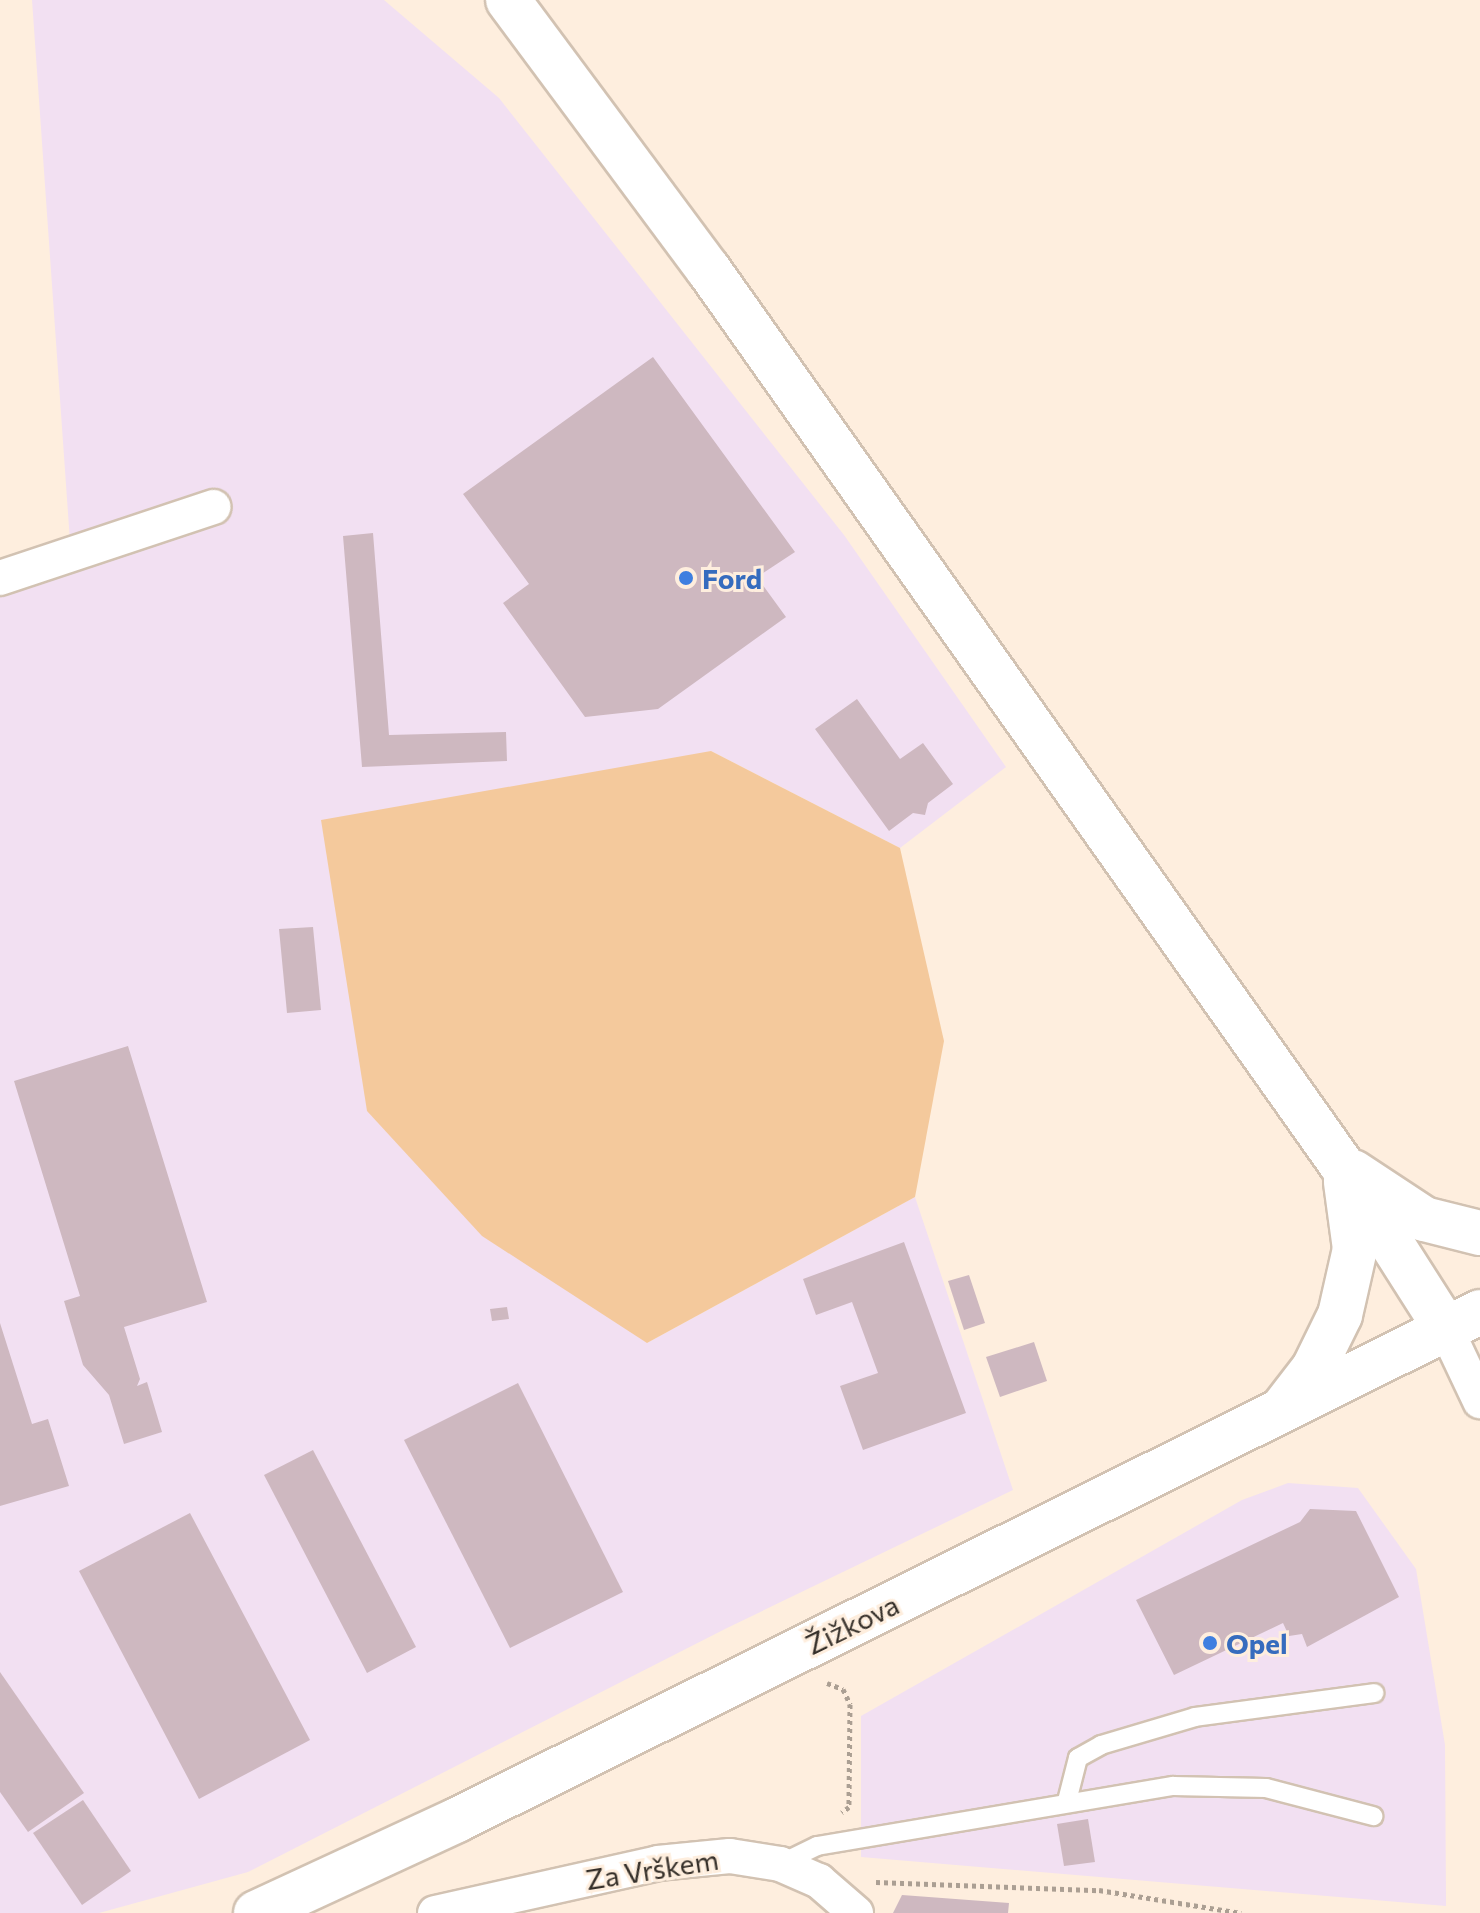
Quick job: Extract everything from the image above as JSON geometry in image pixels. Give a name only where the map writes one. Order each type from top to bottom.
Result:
[{"type":"main road","points":[[508,0],[708,269],[1341,1164],[1463,1320]]},
{"type":"main road","points":[[1341,1164],[1424,1219],[1480,1233]]},
{"type":"main road","points":[[1282,1411],[1314,1368],[1340,1315],[1355,1249],[1351,1201],[1341,1164]]},
{"type":"main road","name":"Žižkova","points":[[256,1913],[471,1813],[1463,1320]]},
{"type":"street","points":[[0,578],[213,507]]},
{"type":"street","points":[[1463,1320],[1480,1401]]},
{"type":"street","name":"Za Vrškem","points":[[435,1913],[658,1863],[730,1856],[780,1864],[819,1881],[856,1913]]},
{"type":"lane","points":[[1067,1801],[1078,1758],[1101,1745],[1195,1717],[1374,1693]]},
{"type":"lane","points":[[780,1864],[817,1846],[1067,1801],[1173,1786],[1266,1788],[1373,1816]]},
{"type":"path","points":[[817,1846],[830,1821],[849,1807],[850,1704],[843,1689],[822,1681]]},
{"type":"path","points":[[819,1881],[1099,1890],[1241,1913]]},
{"type":"shaded area","points":[[32,0],[384,0],[499,98],[844,535],[1006,767],[900,848],[711,751],[647,1343],[915,1197],[1013,1490],[727,1628],[248,1872],[99,1913],[0,1913],[0,596],[72,570]]},
{"type":"shaded area","points":[[711,751],[900,848],[944,1041],[915,1197],[647,1343],[482,1236],[367,1111],[321,820]]},
{"type":"shaded area","name":"Opel","points":[[1288,1483],[1358,1488],[1416,1569],[1445,1745],[1446,1906],[861,1857],[861,1716],[1242,1500]]},
{"type":"building","points":[[653,357],[795,552],[757,577],[786,617],[658,709],[585,717],[503,603],[529,584],[463,494]]},
{"type":"building","points":[[373,533],[389,735],[506,732],[507,761],[362,767],[343,536]]},
{"type":"building","points":[[857,699],[900,759],[923,743],[953,784],[928,803],[925,815],[913,813],[889,831],[815,729]]},
{"type":"building","points":[[313,927],[321,1010],[287,1013],[279,929]]},
{"type":"building","points":[[128,1046],[207,1302],[124,1327],[140,1379],[137,1386],[147,1382],[162,1432],[124,1444],[109,1395],[83,1365],[64,1301],[80,1296],[14,1081]]},
{"type":"building","points":[[904,1242],[966,1413],[863,1450],[840,1386],[878,1373],[852,1302],[816,1315],[803,1279]]},
{"type":"building","points":[[969,1275],[985,1323],[964,1330],[948,1281]]},
{"type":"building","points":[[507,1307],[509,1319],[492,1321],[490,1309]]},
{"type":"building","points":[[0,1323],[32,1424],[48,1419],[69,1486],[0,1506]]},
{"type":"building","points":[[1034,1342],[1047,1381],[1000,1397],[986,1357]]},
{"type":"building","points":[[518,1383],[623,1592],[510,1648],[404,1440]]},
{"type":"building","points":[[313,1450],[416,1647],[367,1673],[264,1475]]},
{"type":"building","points":[[1310,1509],[1356,1511],[1399,1597],[1307,1647],[1302,1634],[1289,1636],[1283,1623],[1174,1675],[1136,1600],[1300,1522]]},
{"type":"building","points":[[190,1513],[310,1740],[199,1799],[79,1571]]},
{"type":"building","points":[[0,1672],[84,1793],[28,1832],[0,1792]]},
{"type":"building","points":[[83,1800],[131,1871],[82,1905],[33,1833]]},
{"type":"building","points":[[1088,1819],[1095,1862],[1064,1866],[1057,1824]]},
{"type":"building","points":[[902,1895],[1009,1903],[1008,1913],[893,1913]]},
{"type":"place","name":"Ford","points":[[686,578]]},
{"type":"place","name":"Opel","points":[[1210,1643]]}]
